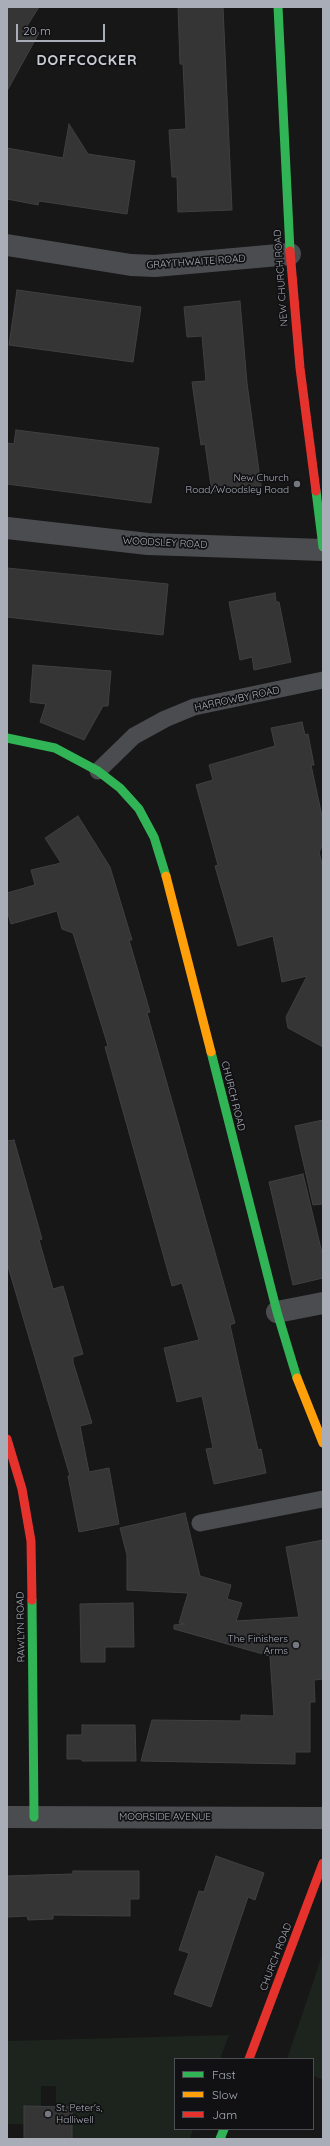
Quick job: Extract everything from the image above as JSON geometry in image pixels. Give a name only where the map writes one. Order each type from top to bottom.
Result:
[{"type":"street","name":"NEW CHURCH ROAD","points":[[278,7],[290,254],[315,431],[323,546]]},
{"type":"street","name":"GRAYTHWAITE ROAD","points":[[7,245],[132,265],[155,266],[290,254]]},
{"type":"street","name":"WOODSLEY ROAD","points":[[7,528],[148,544],[323,550]]},
{"type":"street","name":"CHURCH ROAD","points":[[7,738],[33,742],[55,748],[98,771],[120,788],[139,809],[154,837],[166,878],[277,1312],[299,1384],[323,1443]]},
{"type":"street","points":[[277,1312],[323,1303]]},
{"type":"street","name":"RAWLYN ROAD","points":[[7,1439],[22,1490],[31,1541],[34,1817]]},
{"type":"street","name":"MOORSIDE AVENUE","points":[[7,1817],[323,1818]]},
{"type":"street","name":"CHURCH ROAD","points":[[249,2058],[323,1863]]},
{"type":"lane","name":"HARROWBY ROAD","points":[[98,771],[134,736],[165,719],[194,707],[323,680]]},
{"type":"lane","points":[[200,1523],[323,1499]]},
{"type":"shaded area","points":[[323,1953],[323,2080],[314,2076],[314,2058],[287,2058]]},
{"type":"shaded area","points":[[229,2035],[220,2058],[174,2058],[174,2130],[193,2130],[190,2139],[72,2139],[72,2107],[56,2107],[56,2086],[41,2086],[41,2106],[24,2106],[24,2124],[7,2124],[7,2041]]},
{"type":"building","points":[[7,7],[39,7],[27,26],[39,33],[7,91]]},
{"type":"building","points":[[178,7],[223,7],[232,210],[178,212],[177,177],[172,177],[169,130],[186,129],[183,64],[180,64]]},
{"type":"building","points":[[69,124],[88,154],[135,161],[127,214],[39,201],[38,205],[7,199],[7,148],[63,158]]},
{"type":"building","points":[[17,290],[141,307],[133,362],[9,345]]},
{"type":"building","points":[[240,301],[247,383],[261,486],[212,492],[205,444],[201,445],[192,382],[206,381],[202,336],[187,337],[184,307]]},
{"type":"building","points":[[16,430],[159,448],[151,503],[7,484],[7,443],[14,444]]},
{"type":"building","points":[[7,568],[168,584],[163,635],[7,617]]},
{"type":"building","points":[[275,593],[276,602],[279,602],[291,662],[254,670],[252,657],[240,660],[229,602]]},
{"type":"building","points":[[33,665],[111,671],[108,706],[103,706],[84,740],[40,722],[46,704],[30,702]]},
{"type":"building","points":[[302,722],[305,735],[308,734],[314,765],[311,765],[323,821],[323,845],[319,852],[323,868],[323,1047],[288,1028],[286,1017],[307,976],[282,982],[273,936],[238,946],[215,866],[218,865],[196,785],[213,780],[209,765],[275,746],[271,728]]},
{"type":"building","points":[[78,816],[110,867],[132,940],[129,940],[150,1012],[147,1013],[235,1323],[230,1325],[258,1450],[261,1449],[266,1473],[214,1484],[206,1449],[213,1448],[202,1396],[177,1402],[164,1348],[199,1340],[182,1283],[172,1286],[105,1047],[108,1046],[73,933],[62,929],[57,911],[11,924],[7,910],[7,893],[35,885],[31,870],[61,863],[45,838]]},
{"type":"building","points":[[323,1120],[323,1204],[313,1205],[295,1126]]},
{"type":"building","points":[[14,1140],[42,1239],[39,1240],[53,1289],[63,1286],[83,1354],[73,1357],[73,1362],[92,1423],[80,1426],[89,1472],[109,1468],[119,1524],[79,1532],[68,1476],[70,1476],[7,1263],[7,1141]]},
{"type":"building","points":[[303,1174],[323,1257],[323,1278],[293,1285],[269,1182]]},
{"type":"building","points":[[185,1513],[200,1576],[231,1585],[227,1599],[242,1603],[236,1621],[299,1617],[286,1547],[323,1540],[323,1679],[314,1680],[315,1702],[310,1702],[310,1752],[295,1752],[295,1764],[141,1761],[152,1720],[241,1721],[241,1715],[274,1716],[270,1656],[174,1629],[174,1625],[185,1624],[179,1623],[188,1593],[127,1590],[127,1555],[120,1528]]},
{"type":"building","points":[[133,1603],[134,1647],[105,1647],[105,1662],[81,1662],[80,1604]]},
{"type":"building","points":[[82,1725],[135,1725],[136,1761],[82,1761],[82,1759],[67,1759],[67,1735],[82,1735]]},
{"type":"building","points":[[216,1856],[264,1873],[255,1900],[248,1897],[211,2007],[174,1994],[189,1953],[179,1950],[199,1891],[204,1892]]},
{"type":"building","points":[[73,1871],[139,1871],[139,1899],[130,1899],[130,1916],[53,1915],[53,1919],[28,1920],[27,1916],[7,1917],[7,1876],[73,1874]]},
{"type":"building","name":"St. Peter's, Halliwell","points":[[24,2106],[72,2107],[72,2139],[24,2139]]},
{"type":"traffic: fast","points":[[278,7],[290,251]]},
{"type":"traffic: fast","points":[[316,491],[323,547]]},
{"type":"traffic: fast","points":[[7,738],[55,748],[98,771],[120,788],[139,809],[154,837],[166,876]]},
{"type":"traffic: fast","points":[[211,1052],[277,1312],[297,1378]]},
{"type":"traffic: fast","points":[[32,1600],[34,1817]]},
{"type":"traffic: fast","points":[[220,2139],[224,2130]]},
{"type":"traffic: slow","points":[[166,876],[211,1052]]},
{"type":"traffic: slow","points":[[297,1378],[323,1443]]},
{"type":"traffic: jam","points":[[290,251],[300,368],[316,491]]},
{"type":"traffic: jam","points":[[7,1439],[22,1489],[31,1541],[32,1600]]},
{"type":"traffic: jam","points":[[249,2058],[323,1863]]},
{"type":"place","name":"New Church Road/Woodsley Road","points":[[297,484]]},
{"type":"place","name":"The Finishers Arms","points":[[296,1645]]},
{"type":"place","name":"St. Peter's, Halliwell","points":[[48,2114]]},
{"type":"district","name":"DOFFCOCKER","points":[[87,61]]}]
